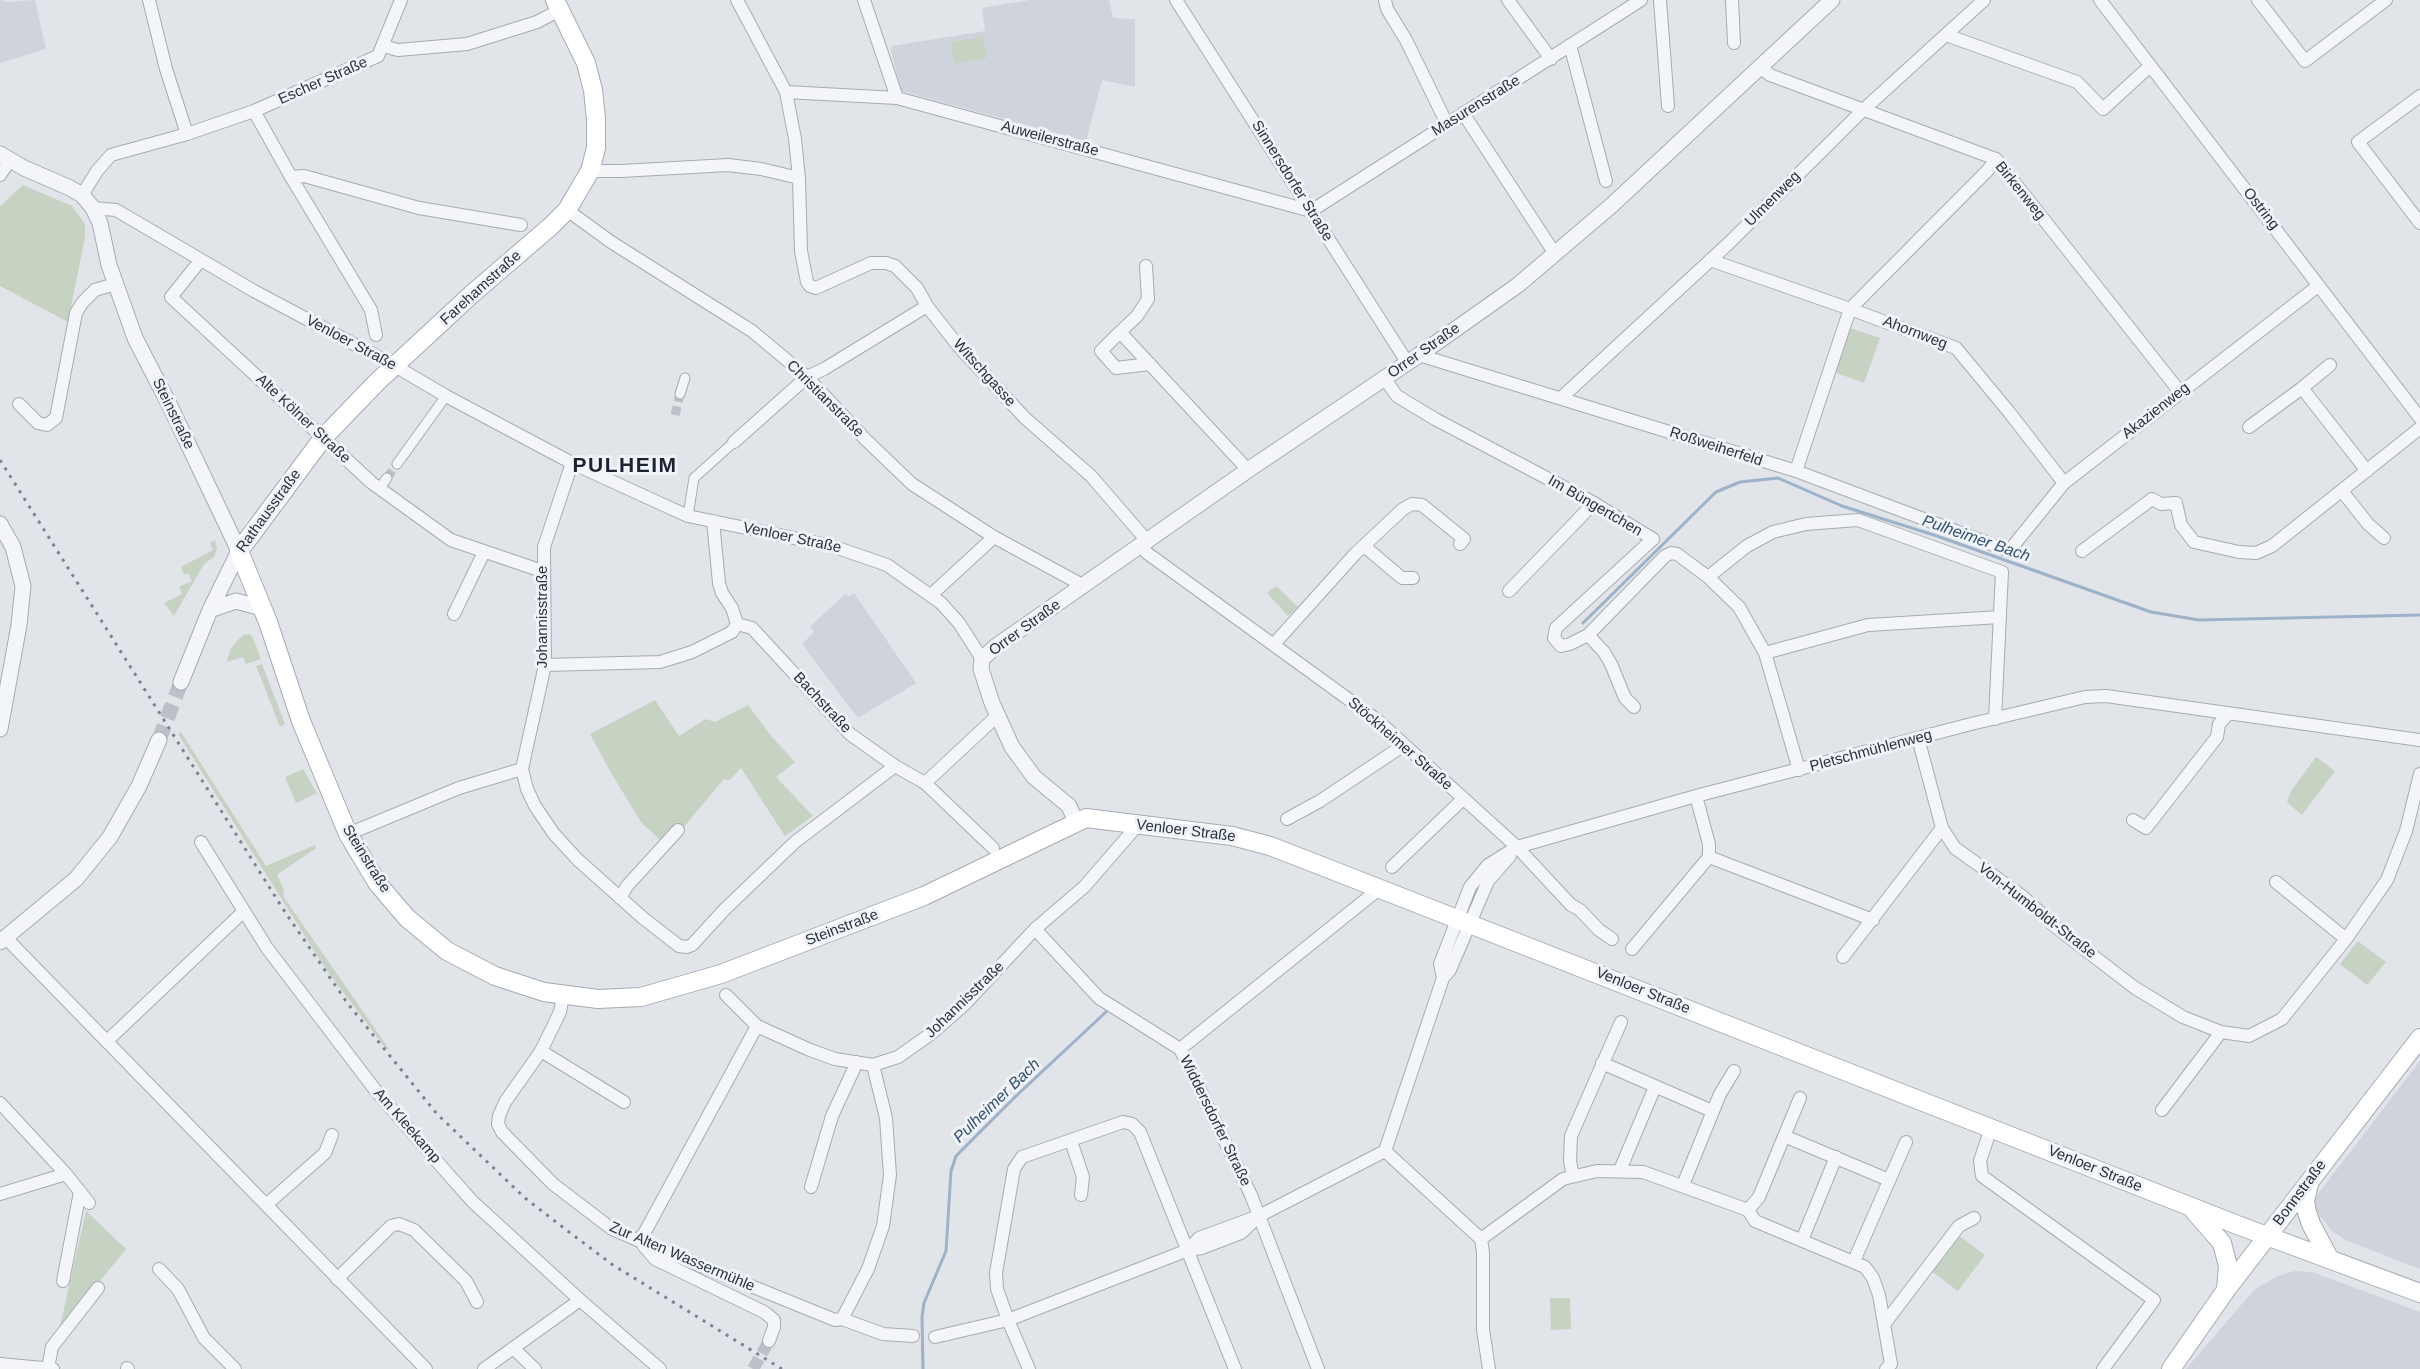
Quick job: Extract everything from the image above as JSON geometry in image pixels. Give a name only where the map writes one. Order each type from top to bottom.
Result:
[{"type":"main road","name":"Farehamstraße","points":[[395,366],[567,210],[590,171],[596,147],[593,90],[586,63],[557,5]]},
{"type":"main road","name":"Rathausstraße","points":[[239,552],[261,518],[323,438],[395,366]]},
{"type":"main road","name":"Steinstraße","points":[[239,552],[262,608],[301,721],[348,834],[378,884],[407,918],[447,951],[495,976],[544,992],[598,999],[641,997],[721,974],[934,892],[1076,822]]},
{"type":"main road","name":"Venloer Straße","points":[[1076,822],[1086,818],[1137,826],[1198,830],[1270,846],[1464,920],[2187,1205],[2420,1293]]},
{"type":"main road","name":"Bonnstraße","points":[[2169,1369],[2310,1179],[2420,1038]]},
{"type":"main road","points":[[2310,1179],[2306,1202],[2307,1212],[2329,1258]]},
{"type":"main road","points":[[2187,1205],[2208,1224],[2222,1243],[2228,1266],[2226,1290]]},
{"type":"street","points":[[148,0],[166,69],[187,134]]},
{"type":"street","points":[[384,46],[394,13],[401,0]]},
{"type":"street","points":[[590,171],[728,165],[760,169],[799,178],[795,139],[786,92],[737,0]]},
{"type":"street","points":[[864,0],[897,98]]},
{"type":"street","name":"Sinnersdorfer Straße","points":[[1176,0],[1311,211],[1413,358]]},
{"type":"street","points":[[1385,0],[1447,124]]},
{"type":"street","points":[[1508,0],[1551,59]]},
{"type":"street","name":"Masurenstraße","points":[[1311,211],[1641,0]]},
{"type":"street","points":[[1660,0],[1668,106]]},
{"type":"street","points":[[1732,0],[1734,43]]},
{"type":"street","name":"Orrer Straße","points":[[982,659],[994,647],[1518,285],[1612,205],[1832,0]]},
{"type":"street","name":"Ulmenweg","points":[[1561,398],[1710,261],[1862,111],[1984,0]]},
{"type":"street","name":"Ostring","points":[[2100,0],[2420,418]]},
{"type":"street","points":[[2258,0],[2305,61],[2386,0]]},
{"type":"street","name":"Escher Straße","points":[[82,195],[97,171],[111,155],[187,134],[254,111],[378,56],[384,46],[398,50],[467,44],[537,22],[557,5]]},
{"type":"street","points":[[1946,35],[2077,82],[2103,109],[2150,66]]},
{"type":"street","points":[[1569,45],[1606,181]]},
{"type":"street","name":"Birkenweg","points":[[1760,67],[1770,75],[1862,111],[1996,159],[2180,392]]},
{"type":"street","name":"Auweilerstraße","points":[[786,92],[897,98],[1311,211]]},
{"type":"street","points":[[2418,219],[2358,142],[2420,96]]},
{"type":"street","points":[[254,111],[371,309],[376,335]]},
{"type":"street","points":[[1463,113],[1555,254]]},
{"type":"street","points":[[0,175],[5,157],[82,195]]},
{"type":"street","points":[[1797,471],[1850,309],[1988,170],[1996,159]]},
{"type":"street","points":[[291,177],[304,176],[419,208],[520,225]]},
{"type":"street","name":"Witschgasse","points":[[799,178],[801,251],[807,282],[810,286],[816,288],[871,263],[886,263],[895,267],[917,288],[927,306],[959,347],[1018,410],[1091,476],[1145,544]]},
{"type":"street","name":"Steinstraße","points":[[82,195],[93,208],[100,223],[107,260],[135,338],[239,552]]},
{"type":"street","name":"Venloer Straße","points":[[93,208],[116,210],[200,261],[446,396],[572,463],[688,516],[832,546],[888,565],[931,595],[960,623],[982,659],[981,669],[997,716],[1012,747],[1024,766],[1069,806],[1076,822]]},
{"type":"street","name":"Christianstraße","points":[[567,210],[611,242],[752,331],[807,376],[865,439],[912,484],[994,537],[1084,586]]},
{"type":"street","name":"Alte Kölner Straße","points":[[200,261],[171,297],[379,489],[451,540],[542,571]]},
{"type":"street","name":"Ahornweg","points":[[1710,261],[1956,348],[2064,483]]},
{"type":"street","points":[[1146,266],[1148,299],[1137,316],[1101,351],[1116,368],[1150,364]]},
{"type":"street","points":[[19,404],[38,423],[47,425],[56,418],[76,313],[95,290],[115,284]]},
{"type":"street","name":"Akazienweg","points":[[2008,551],[2064,483],[2318,286]]},
{"type":"street","points":[[688,516],[694,478],[807,376],[824,369],[927,306]]},
{"type":"street","points":[[1120,332],[1248,470]]},
{"type":"street","name":"Roßweiherfeld","points":[[1413,358],[1561,398],[1797,471],[2008,551]]},
{"type":"street","points":[[2249,427],[2330,365]]},
{"type":"street","points":[[680,394],[685,378]]},
{"type":"street","name":"Im Büngertchen","points":[[1384,378],[1397,396],[1435,419],[1594,503],[1653,539],[1556,628],[1554,638],[1561,645],[1570,644],[1588,635],[1665,556],[1671,553],[1677,554],[1708,577],[1739,607],[1765,653],[1799,770]]},
{"type":"street","points":[[2302,388],[2367,471]]},
{"type":"street","points":[[397,464],[446,396]]},
{"type":"street","points":[[2082,551],[2152,499],[2161,504],[2175,503],[2181,525],[2194,542],[2239,552],[2256,553],[2272,546],[2420,428]]},
{"type":"street","name":"Johannisstraße","points":[[572,463],[544,547],[542,571],[545,665],[522,769],[527,789],[535,806],[554,834],[578,860],[679,946],[692,945],[724,909],[795,842],[895,766]]},
{"type":"street","points":[[379,489],[387,478]]},
{"type":"street","points":[[2342,491],[2368,524],[2384,538]]},
{"type":"street","points":[[1509,591],[1594,503]]},
{"type":"street","points":[[1274,644],[1355,554],[1403,509],[1412,504],[1422,505],[1464,539],[1460,544]]},
{"type":"street","points":[[1708,577],[1747,546],[1773,532],[1806,524],[1858,520],[2002,572],[1995,719]]},
{"type":"street","points":[[545,665],[627,665],[660,662],[692,652],[732,632],[737,624],[736,617],[719,583],[713,521]]},
{"type":"street","points":[[0,524],[13,547],[23,586],[19,625],[0,729]]},
{"type":"street","points":[[931,595],[994,537]]},
{"type":"street","name":"Stöckheimer Straße","points":[[1145,544],[1147,553],[1377,720],[1517,848],[1570,905],[1580,910],[1599,930],[1612,939]]},
{"type":"street","points":[[1364,546],[1402,578],[1413,578]]},
{"type":"street","name":"Rathausstraße","points":[[181,682],[210,610],[239,552]]},
{"type":"street","points":[[454,614],[484,552]]},
{"type":"street","points":[[210,610],[236,601],[262,608]]},
{"type":"street","points":[[1765,653],[1868,625],[2000,617]]},
{"type":"street","name":"Bachstraße","points":[[737,624],[753,628],[850,734],[895,766],[926,783],[993,848]]},
{"type":"street","points":[[1588,635],[1607,658],[1625,698],[1634,707]]},
{"type":"street","name":"Pletschmühlenweg","points":[[1517,848],[1696,796],[1918,738],[2085,698],[2106,696],[2420,740]]},
{"type":"street","points":[[2133,820],[2146,828],[2217,737],[2219,724],[2229,714]]},
{"type":"street","points":[[926,783],[997,716]]},
{"type":"street","name":"Von-Humboldt-Straße","points":[[1918,738],[1942,828],[1955,848],[2022,896],[2057,928],[2135,988],[2183,1017],[2221,1032],[2249,1036],[2282,1019],[2346,939],[2387,880],[2406,831],[2420,774]]},
{"type":"street","points":[[159,740],[139,786],[110,837],[76,879],[2,937],[107,1041],[426,1369]]},
{"type":"street","points":[[1287,819],[1320,801],[1404,745]]},
{"type":"street","points":[[348,834],[459,788],[522,769]]},
{"type":"street","points":[[1632,949],[1709,857],[1709,844],[1696,796]]},
{"type":"street","points":[[1392,867],[1462,799]]},
{"type":"street","name":"Johannisstraße","points":[[726,995],[757,1026],[810,1050],[835,1059],[873,1065],[898,1057],[932,1034],[965,1004],[1035,929],[1084,887],[1137,826]]},
{"type":"street","points":[[1843,957],[1874,920],[1942,828]]},
{"type":"street","points":[[620,898],[627,886],[678,830]]},
{"type":"street","name":"Am Kleekamp","points":[[201,842],[267,948],[363,1074],[411,1131],[473,1202],[580,1300],[660,1369]]},
{"type":"street","points":[[935,1337],[1008,1320],[1188,1250],[1202,1248],[1241,1233],[1259,1216],[1385,1151],[1443,978],[1450,970],[1464,920],[1488,881],[1517,848]]},
{"type":"street","points":[[1709,857],[1874,920]]},
{"type":"street","points":[[2276,882],[2346,939]]},
{"type":"street","points":[[1180,1049],[1379,889]]},
{"type":"street","points":[[107,1041],[244,911]]},
{"type":"street","name":"Widdersdorfer Straße","points":[[1035,929],[1099,998],[1180,1049],[1251,1195],[1284,1275],[1318,1369]]},
{"type":"street","name":"Zur Alten Wassermühle","points":[[563,996],[560,1012],[541,1051],[506,1102],[498,1124],[502,1132],[553,1184],[612,1229],[640,1241],[835,1320],[842,1319],[883,1334],[914,1336]]},
{"type":"street","points":[[1573,1176],[1570,1161],[1571,1136],[1621,1022]]},
{"type":"street","points":[[757,1026],[640,1241],[654,1258],[764,1312],[774,1320],[769,1341]]},
{"type":"street","points":[[2162,1110],[2221,1032]]},
{"type":"street","points":[[541,1051],[624,1102]]},
{"type":"street","points":[[811,1187],[832,1116],[856,1062]]},
{"type":"street","points":[[1602,1063],[1712,1111]]},
{"type":"street","points":[[842,1319],[868,1269],[883,1226],[890,1175],[886,1118],[873,1065]]},
{"type":"street","points":[[1683,1185],[1712,1111],[1734,1071]]},
{"type":"street","points":[[1620,1170],[1655,1086]]},
{"type":"street","points":[[1748,1210],[1759,1197],[1800,1098]]},
{"type":"street","points":[[0,1103],[66,1174],[89,1203]]},
{"type":"street","points":[[1029,1369],[1008,1320],[998,1289],[996,1273],[1014,1169],[1022,1157],[1123,1122],[1132,1124],[1140,1132],[1233,1368]]},
{"type":"street","points":[[1991,1128],[1980,1161],[1982,1176],[2154,1300],[2103,1369]]},
{"type":"street","points":[[266,1206],[325,1153],[332,1135]]},
{"type":"street","points":[[1784,1136],[1889,1180]]},
{"type":"street","points":[[1071,1141],[1083,1178],[1081,1195]]},
{"type":"street","points":[[1854,1262],[1905,1142]]},
{"type":"street","points":[[1385,1151],[1481,1239],[1483,1330],[1489,1369]]},
{"type":"street","points":[[1802,1240],[1836,1157]]},
{"type":"street","points":[[1481,1239],[1563,1179],[1597,1171],[1643,1172],[1748,1210],[1755,1221],[1864,1268],[1873,1278],[1879,1295],[1892,1367]]},
{"type":"street","points":[[0,1194],[66,1174]]},
{"type":"street","points":[[63,1281],[80,1192]]},
{"type":"street","points":[[1885,1323],[1959,1226],[1974,1218]]},
{"type":"street","points":[[337,1279],[391,1226],[399,1224],[414,1230],[466,1281],[477,1302]]},
{"type":"street","points":[[159,1269],[178,1289],[204,1338],[235,1369]]},
{"type":"street","points":[[0,1364],[50,1368],[52,1347],[98,1288]]},
{"type":"street","points":[[484,1369],[580,1300]]},
{"type":"street","points":[[513,1348],[535,1369]]},
{"type":"shaded area","points":[[0,0],[6,2],[35,0],[46,49],[0,63]]},
{"type":"shaded area","points":[[1030,0],[1109,0],[1113,18],[1135,19],[1135,87],[1102,80],[1086,141],[901,91],[892,46],[985,31],[982,8]]},
{"type":"shaded area","points":[[846,593],[849,597],[854,593],[916,683],[858,718],[802,644],[814,632],[810,627]]},
{"type":"shaded area","points":[[2420,1061],[2420,1269],[2345,1240],[2331,1230],[2314,1208],[2314,1199]]},
{"type":"shaded area","points":[[2295,1271],[2312,1272],[2420,1312],[2420,1369],[2186,1369],[2255,1289],[2278,1276]]},
{"type":"green space","points":[[983,37],[987,58],[954,63],[951,42]]},
{"type":"green space","points":[[23,185],[72,206],[85,224],[85,237],[68,322],[0,286],[0,206]]},
{"type":"green space","points":[[1850,328],[1880,338],[1864,383],[1834,372]]},
{"type":"green space","points":[[215,540],[217,549],[214,557],[204,564],[174,616],[164,603],[182,594],[179,587],[192,581],[188,573],[184,575],[181,567],[213,550],[210,543]]},
{"type":"green space","points":[[1276,586],[1298,607],[1288,616],[1267,593]]},
{"type":"green space","points":[[243,635],[252,636],[261,659],[246,664],[243,657],[227,662],[230,650],[236,642]]},
{"type":"green space","points":[[262,664],[285,724],[280,727],[256,666]]},
{"type":"green space","points":[[655,700],[679,736],[706,719],[715,722],[748,705],[772,737],[795,762],[776,777],[813,816],[785,836],[741,768],[730,780],[724,779],[667,847],[641,822],[590,734]]},
{"type":"green space","points":[[181,732],[266,866],[315,845],[316,848],[277,875],[284,890],[283,896],[389,1049],[386,1049],[325,968],[178,734]]},
{"type":"green space","points":[[2316,757],[2335,771],[2302,815],[2287,802],[2291,791]]},
{"type":"green space","points":[[303,769],[317,793],[296,803],[285,777]]},
{"type":"green space","points":[[2358,941],[2386,962],[2367,985],[2340,964]]},
{"type":"green space","points":[[86,1211],[126,1249],[59,1331]]},
{"type":"green space","points":[[1957,1234],[1985,1255],[1958,1291],[1930,1270]]},
{"type":"green space","points":[[1550,1298],[1570,1298],[1571,1329],[1551,1330]]},
{"type":"waterway","name":"Pulheimer Bach","points":[[1583,623],[1716,492],[1740,482],[1778,478],[1842,506],[1937,536],[2151,612],[2199,620],[2420,615]]},
{"type":"waterway","name":"Pulheimer Bach","points":[[923,1369],[924,1303],[946,1251],[951,1171],[956,1156],[1107,1011]]},
{"type":"tunnel","points":[[675,415],[680,394]]},
{"type":"tunnel","points":[[387,478],[397,464]]},
{"type":"tunnel","points":[[159,740],[181,682]]},
{"type":"tunnel","points":[[753,1369],[769,1341]]},
{"type":"railway","points":[[0,460],[285,912],[348,1004],[437,1114],[525,1198],[613,1265],[782,1369]]},
{"type":"district","name":"PULHEIM","points":[[625,466]]}]
